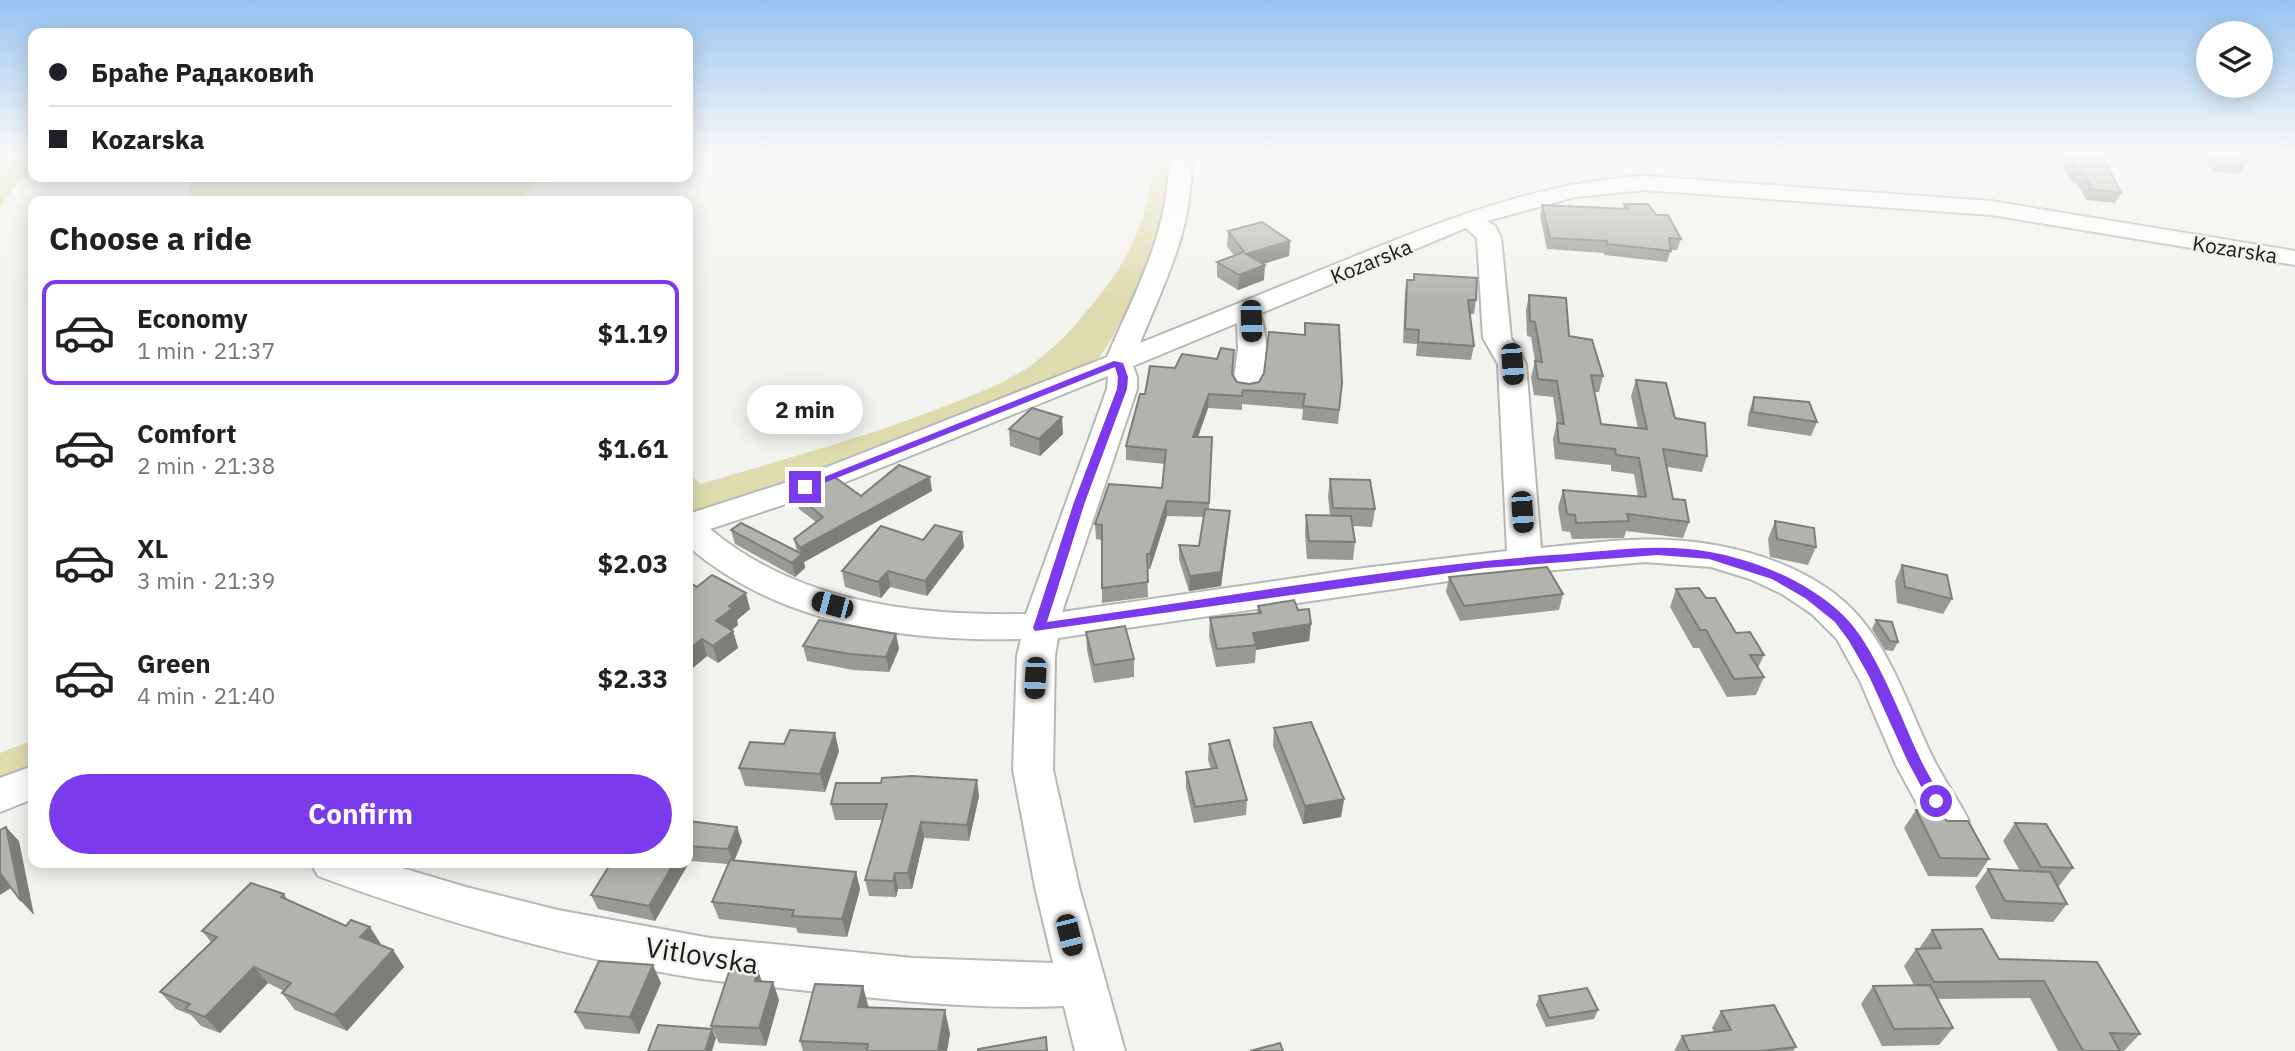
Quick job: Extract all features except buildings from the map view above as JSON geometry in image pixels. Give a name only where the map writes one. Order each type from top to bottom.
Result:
[{"type":"street","points":[[1100,1051],[1081,983],[1033,770],[1032,723],[1040,628],[1080,502],[1122,389],[1121,354],[1149,293],[1181,202]]},
{"type":"street","name":"Kozarska","points":[[693,524],[805,487],[1121,354],[1245,312],[1468,219],[1518,202]]},
{"type":"street","name":"Kozarska","points":[[1912,202],[1991,208],[2295,258]]},
{"type":"street","points":[[1468,219],[1486,231],[1489,238],[1497,338],[1512,364],[1525,561]]},
{"type":"street","points":[[1245,312],[1251,321],[1247,387]]},
{"type":"street","points":[[693,530],[740,569],[774,586],[812,600],[890,618],[1040,628],[1405,574],[1658,551],[1709,555],[1745,564],[1776,576],[1810,595],[1839,618],[1854,638],[1875,676],[1914,760],[1948,821]]},
{"type":"street","points":[[0,796],[28,784]]},
{"type":"street","name":"Vitlovska","points":[[346,868],[409,891],[460,905],[551,928],[696,957],[893,979],[1044,985],[1081,983]]},
{"type":"shaded area","points":[[1147,202],[1167,202],[1145,271],[1111,340],[1090,367],[693,521],[693,477],[700,484],[853,439],[980,392],[1016,375],[1038,360],[1081,319],[1114,276],[1140,226]]},
{"type":"shaded area","points":[[28,742],[28,773],[0,784],[0,753]]},
{"type":"route","points":[[805,487],[1118,363],[1123,377],[1122,389],[1080,502],[1040,628],[1485,564],[1658,551],[1709,555],[1745,564],[1776,576],[1810,595],[1839,618],[1854,638],[1875,676],[1936,801]]}]
